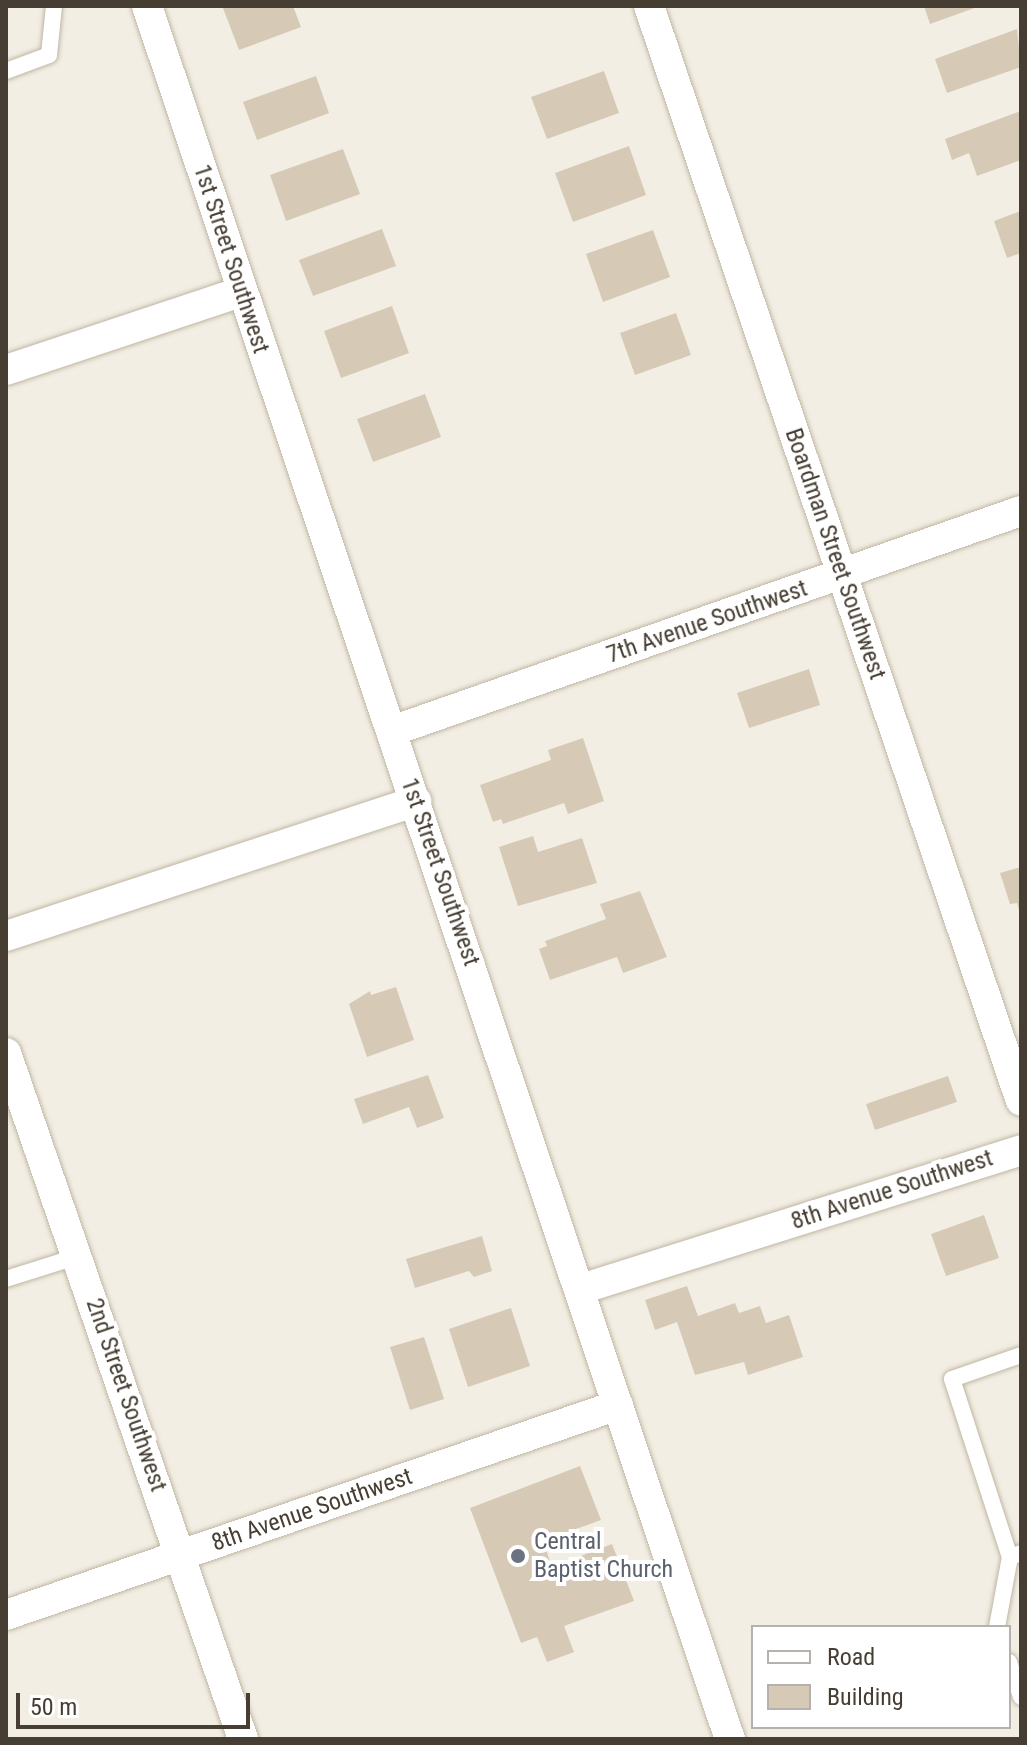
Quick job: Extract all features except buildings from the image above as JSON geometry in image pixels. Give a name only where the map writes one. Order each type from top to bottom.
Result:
[{"type":"street","name":"1st Street Southwest","points":[[147,6],[730,1739]]},
{"type":"street","name":"Boardman Street Southwest","points":[[649,6],[1021,1101]]},
{"type":"street","points":[[6,370],[241,292]]},
{"type":"street","name":"7th Avenue Southwest","points":[[392,731],[1021,511]]},
{"type":"street","points":[[6,936],[416,801]]},
{"type":"street","name":"2nd Street Southwest","points":[[6,1053],[79,1256],[243,1739]]},
{"type":"street","name":"8th Avenue Southwest","points":[[581,1289],[1021,1150]]},
{"type":"street","name":"8th Avenue Southwest","points":[[6,1615],[618,1405]]},
{"type":"lane","points":[[6,71],[49,55],[54,6]]},
{"type":"lane","points":[[6,1279],[79,1256]]},
{"type":"lane","points":[[998,1625],[1015,1555],[952,1379],[1021,1355]]},
{"type":"lane","points":[[1011,1668],[1021,1697]]},
{"type":"place","name":"Central Baptist Church","points":[[518,1556]]}]
